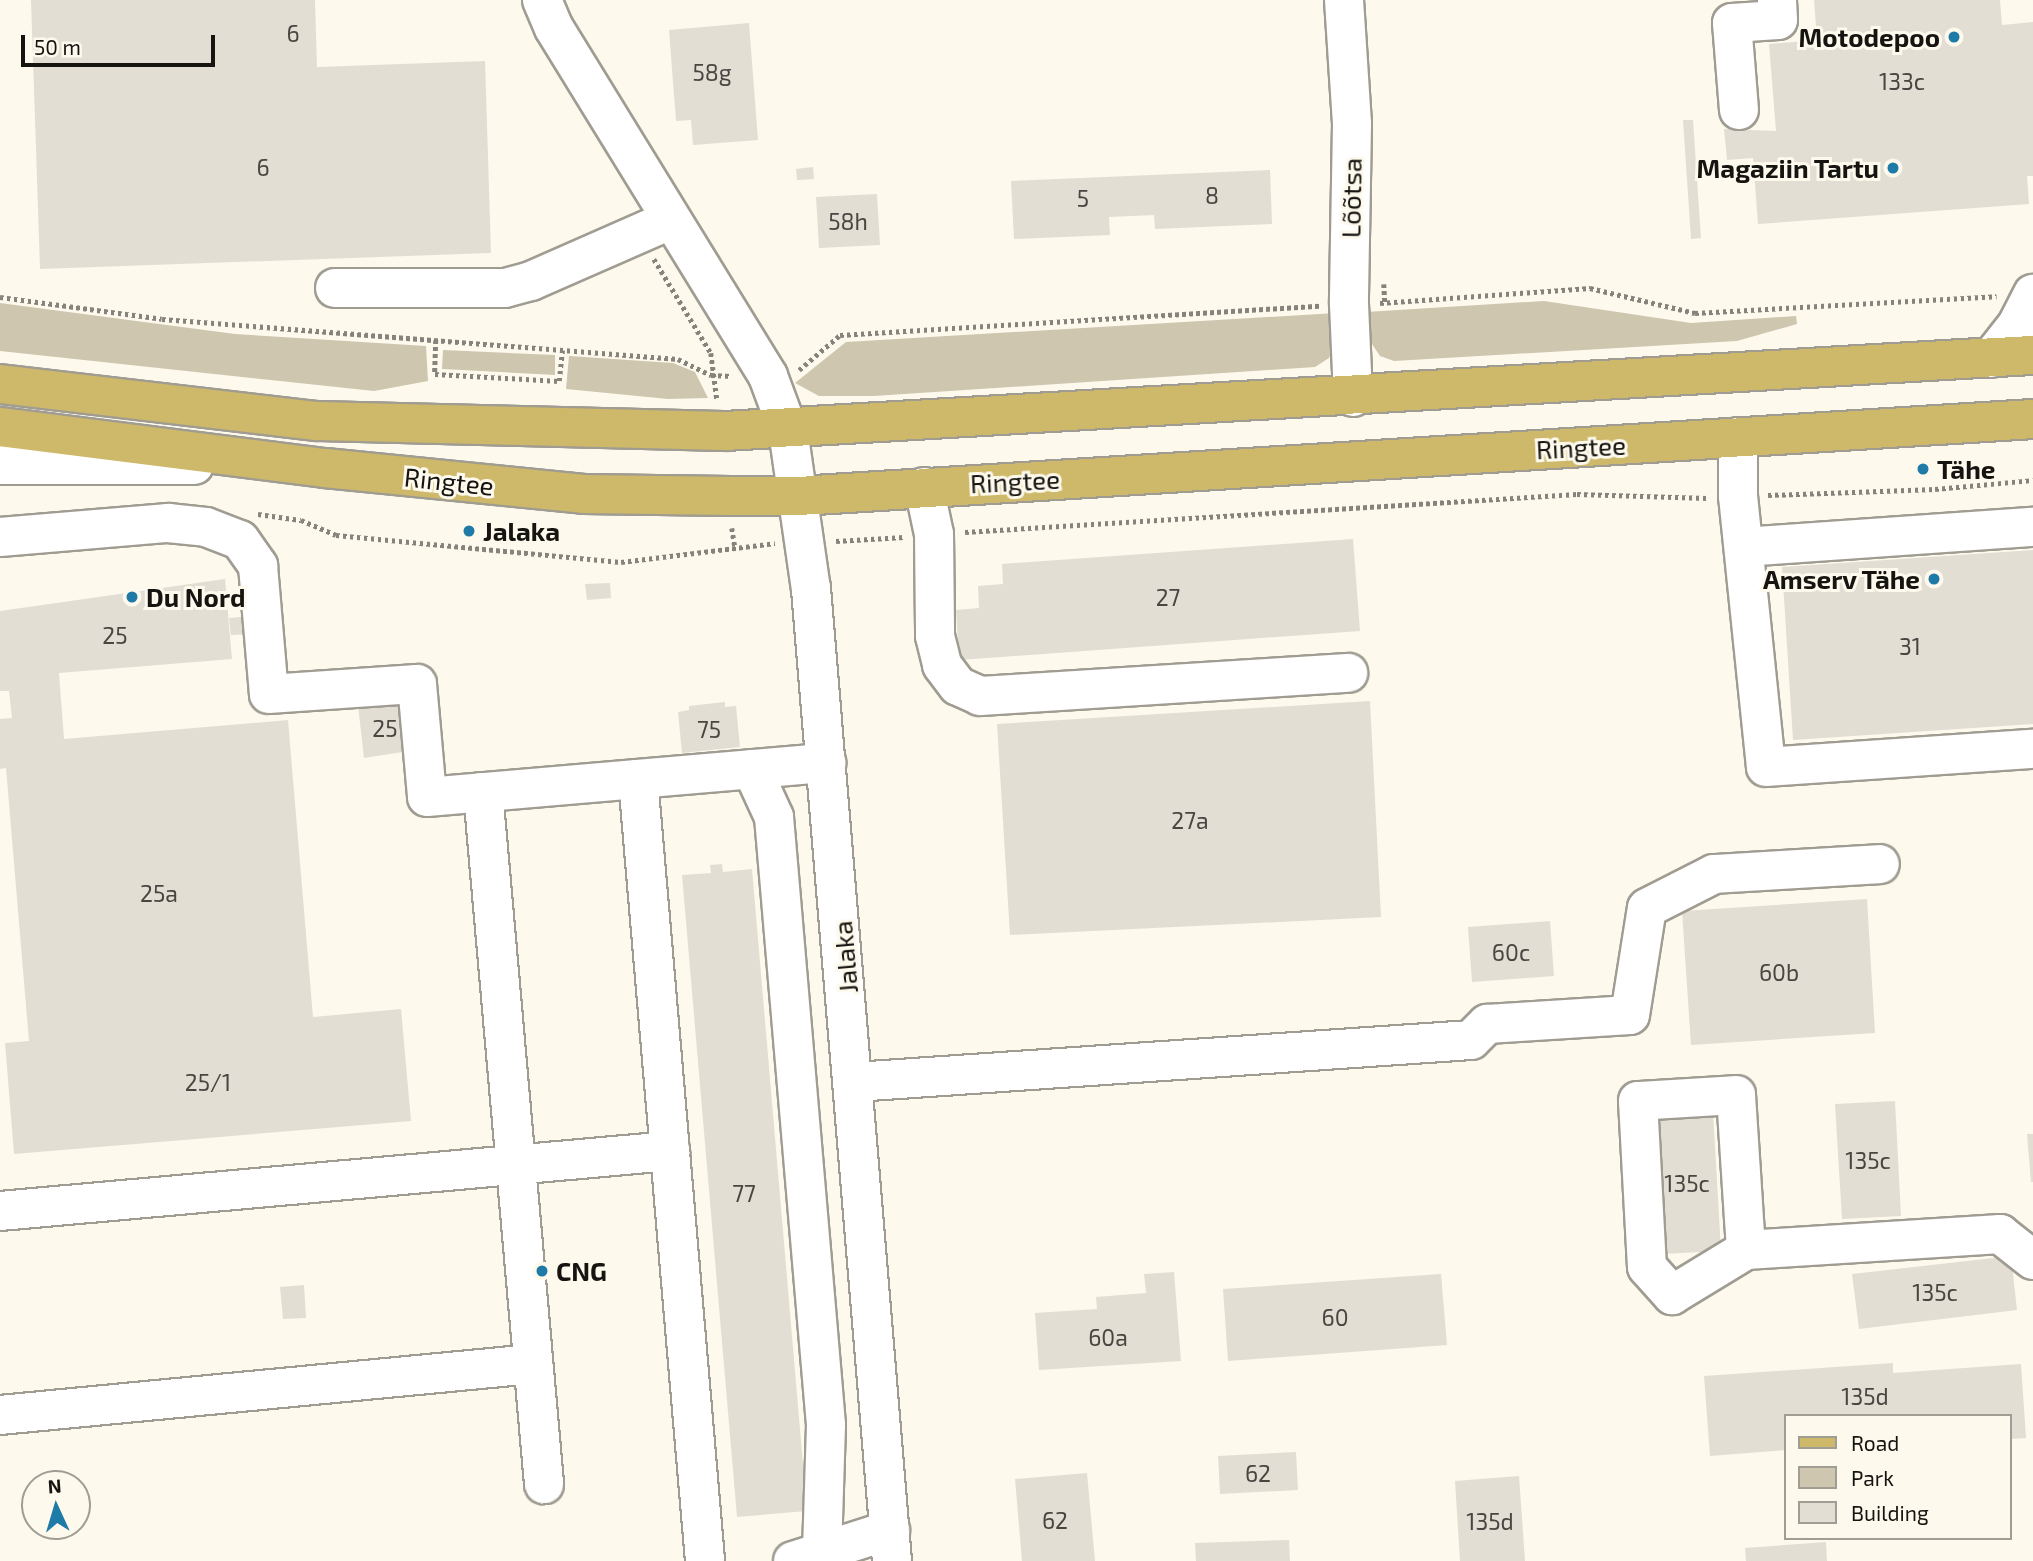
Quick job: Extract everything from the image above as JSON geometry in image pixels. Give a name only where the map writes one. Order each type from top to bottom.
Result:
[{"type":"main road","name":"Ringtee","points":[[0,384],[317,421],[580,431],[788,430],[2033,355]]},
{"type":"main road","name":"Ringtee","points":[[0,427],[325,468],[584,494],[799,496],[2033,419]]},
{"type":"street","name":"Jalaka","points":[[542,0],[655,227],[768,376],[788,430],[805,540],[827,763],[891,1546]]},
{"type":"street","name":"Lõõtsa","points":[[1344,0],[1352,124],[1349,304],[1353,397]]},
{"type":"street","points":[[1739,110],[1732,23],[1778,20],[1777,0]]},
{"type":"street","points":[[335,288],[505,288],[531,281],[655,227]]},
{"type":"street","points":[[1991,358],[2017,325],[2033,294]]},
{"type":"street","points":[[1738,438],[1738,496],[1766,767],[2033,749]]},
{"type":"street","points":[[0,465],[325,468]]},
{"type":"street","points":[[924,487],[934,534],[936,636],[942,665],[958,685],[980,696],[1348,673]]},
{"type":"street","points":[[0,537],[167,523],[206,527],[240,540],[258,566],[268,694],[417,684],[427,797],[827,763]]},
{"type":"street","points":[[1744,547],[2033,527]]},
{"type":"street","points":[[752,769],[774,817],[826,1425],[803,1559],[891,1546]]},
{"type":"street","points":[[638,779],[705,1561]]},
{"type":"street","points":[[483,792],[544,1484]]},
{"type":"street","points":[[855,1082],[1471,1040],[1487,1024],[1630,1015],[1647,908],[1714,874],[1880,864]]},
{"type":"street","points":[[1746,1250],[1736,1095],[1638,1101],[1647,1267],[1672,1295],[1746,1250],[2000,1234],[2033,1260]]},
{"type":"street","points":[[0,1211],[670,1151]]},
{"type":"street","points":[[0,1415],[533,1364]]},
{"type":"path","points":[[655,227],[711,353],[711,375],[717,399]]},
{"type":"path","points":[[0,297],[162,319],[678,359],[711,375],[768,376],[795,373],[840,335],[1590,288],[1695,313],[2033,294]]},
{"type":"path","points":[[436,340],[435,374],[559,380],[562,350]]},
{"type":"path","points":[[248,513],[301,520],[336,535],[621,562],[805,540],[1577,494],[1738,496],[1935,489],[2033,480]]},
{"type":"path","points":[[732,524],[735,548]]},
{"type":"green space","points":[[1544,301],[1691,323],[1796,316],[1797,324],[1737,341],[1394,361],[1380,356],[1372,344],[1366,312]]},
{"type":"green space","points":[[0,303],[235,334],[426,346],[428,381],[374,391],[0,351]]},
{"type":"green space","points":[[1336,313],[1336,341],[1329,358],[1315,367],[874,396],[819,396],[795,383],[846,342]]},
{"type":"green space","points":[[443,350],[555,355],[555,375],[442,369]]},
{"type":"green space","points":[[569,356],[673,363],[695,372],[708,398],[668,399],[566,389]]},
{"type":"building","points":[[31,0],[315,0],[317,67],[485,61],[491,253],[40,269]]},
{"type":"building","points":[[1814,0],[2000,0],[2002,25],[2033,22],[2033,176],[2027,176],[2029,204],[1758,224],[1753,158],[1727,160],[1724,129],[1776,131],[1769,44],[1817,40]]},
{"type":"building","points":[[749,23],[758,140],[693,145],[691,120],[676,121],[669,30]]},
{"type":"building","points":[[1683,120],[1693,120],[1701,238],[1691,239]]},
{"type":"building","points":[[813,167],[814,179],[797,180],[796,169]]},
{"type":"building","points":[[1270,170],[1272,224],[1155,229],[1154,215],[1109,217],[1110,235],[1014,239],[1011,181]]},
{"type":"building","points":[[877,194],[880,245],[819,248],[816,197]]},
{"type":"building","points":[[1353,539],[1360,631],[959,660],[956,610],[979,608],[978,586],[1003,584],[1002,564]]},
{"type":"building","points":[[2033,550],[2033,724],[1793,740],[1782,567]]},
{"type":"building","points":[[225,579],[232,659],[59,673],[64,739],[288,720],[313,1017],[401,1009],[411,1121],[14,1154],[5,1043],[29,1041],[6,768],[0,769],[0,719],[12,718],[9,691],[0,691],[0,611]]},
{"type":"building","points":[[610,583],[611,598],[587,600],[585,584]]},
{"type":"building","points":[[252,616],[253,634],[231,635],[229,618]]},
{"type":"building","points":[[1370,701],[1381,917],[1010,935],[997,724]]},
{"type":"building","points":[[725,702],[725,707],[736,706],[740,747],[682,753],[678,712],[689,710],[689,706]]},
{"type":"building","points":[[358,705],[408,705],[409,751],[364,758]]},
{"type":"building","points":[[722,864],[723,872],[752,869],[807,1511],[737,1517],[682,875],[711,873],[710,865]]},
{"type":"building","points":[[1867,899],[1875,1033],[1691,1045],[1682,911]]},
{"type":"building","points":[[1550,921],[1554,976],[1472,982],[1468,927]]},
{"type":"building","points":[[1895,1101],[1901,1216],[1842,1219],[1835,1104]]},
{"type":"building","points":[[1713,1112],[1721,1251],[1662,1254],[1654,1116]]},
{"type":"building","points":[[2027,1134],[2033,1134],[2033,1182],[2031,1182]]},
{"type":"building","points":[[2011,1256],[2017,1310],[1859,1329],[1852,1274]]},
{"type":"building","points":[[1174,1272],[1181,1361],[1039,1370],[1035,1313],[1097,1309],[1096,1297],[1146,1293],[1144,1274]]},
{"type":"building","points":[[1441,1274],[1447,1345],[1228,1361],[1223,1289]]},
{"type":"building","points":[[304,1285],[306,1318],[283,1319],[280,1287]]},
{"type":"building","points":[[1893,1363],[1893,1373],[2021,1364],[2026,1438],[2012,1439],[2012,1414],[1784,1414],[1784,1450],[1710,1456],[1704,1376]]},
{"type":"building","points":[[1296,1452],[1298,1490],[1220,1494],[1218,1456]]},
{"type":"building","points":[[1087,1473],[1095,1561],[1022,1561],[1015,1479]]},
{"type":"building","points":[[1519,1476],[1525,1561],[1460,1561],[1455,1481]]},
{"type":"building","points":[[1289,1540],[1290,1561],[1196,1561],[1195,1543]]},
{"type":"building","points":[[1826,1542],[1827,1561],[1746,1561],[1745,1548]]},
{"type":"place","name":"Motodepoo","points":[[1954,37]]},
{"type":"place","name":"Magaziin Tartu","points":[[1893,168]]},
{"type":"place","name":"Tähe","points":[[1923,469]]},
{"type":"place","name":"Jalaka","points":[[469,531]]},
{"type":"place","name":"Amserv Tähe","points":[[1934,579]]},
{"type":"place","name":"Du Nord","points":[[132,597]]},
{"type":"place","name":"CNG","points":[[542,1271]]}]
